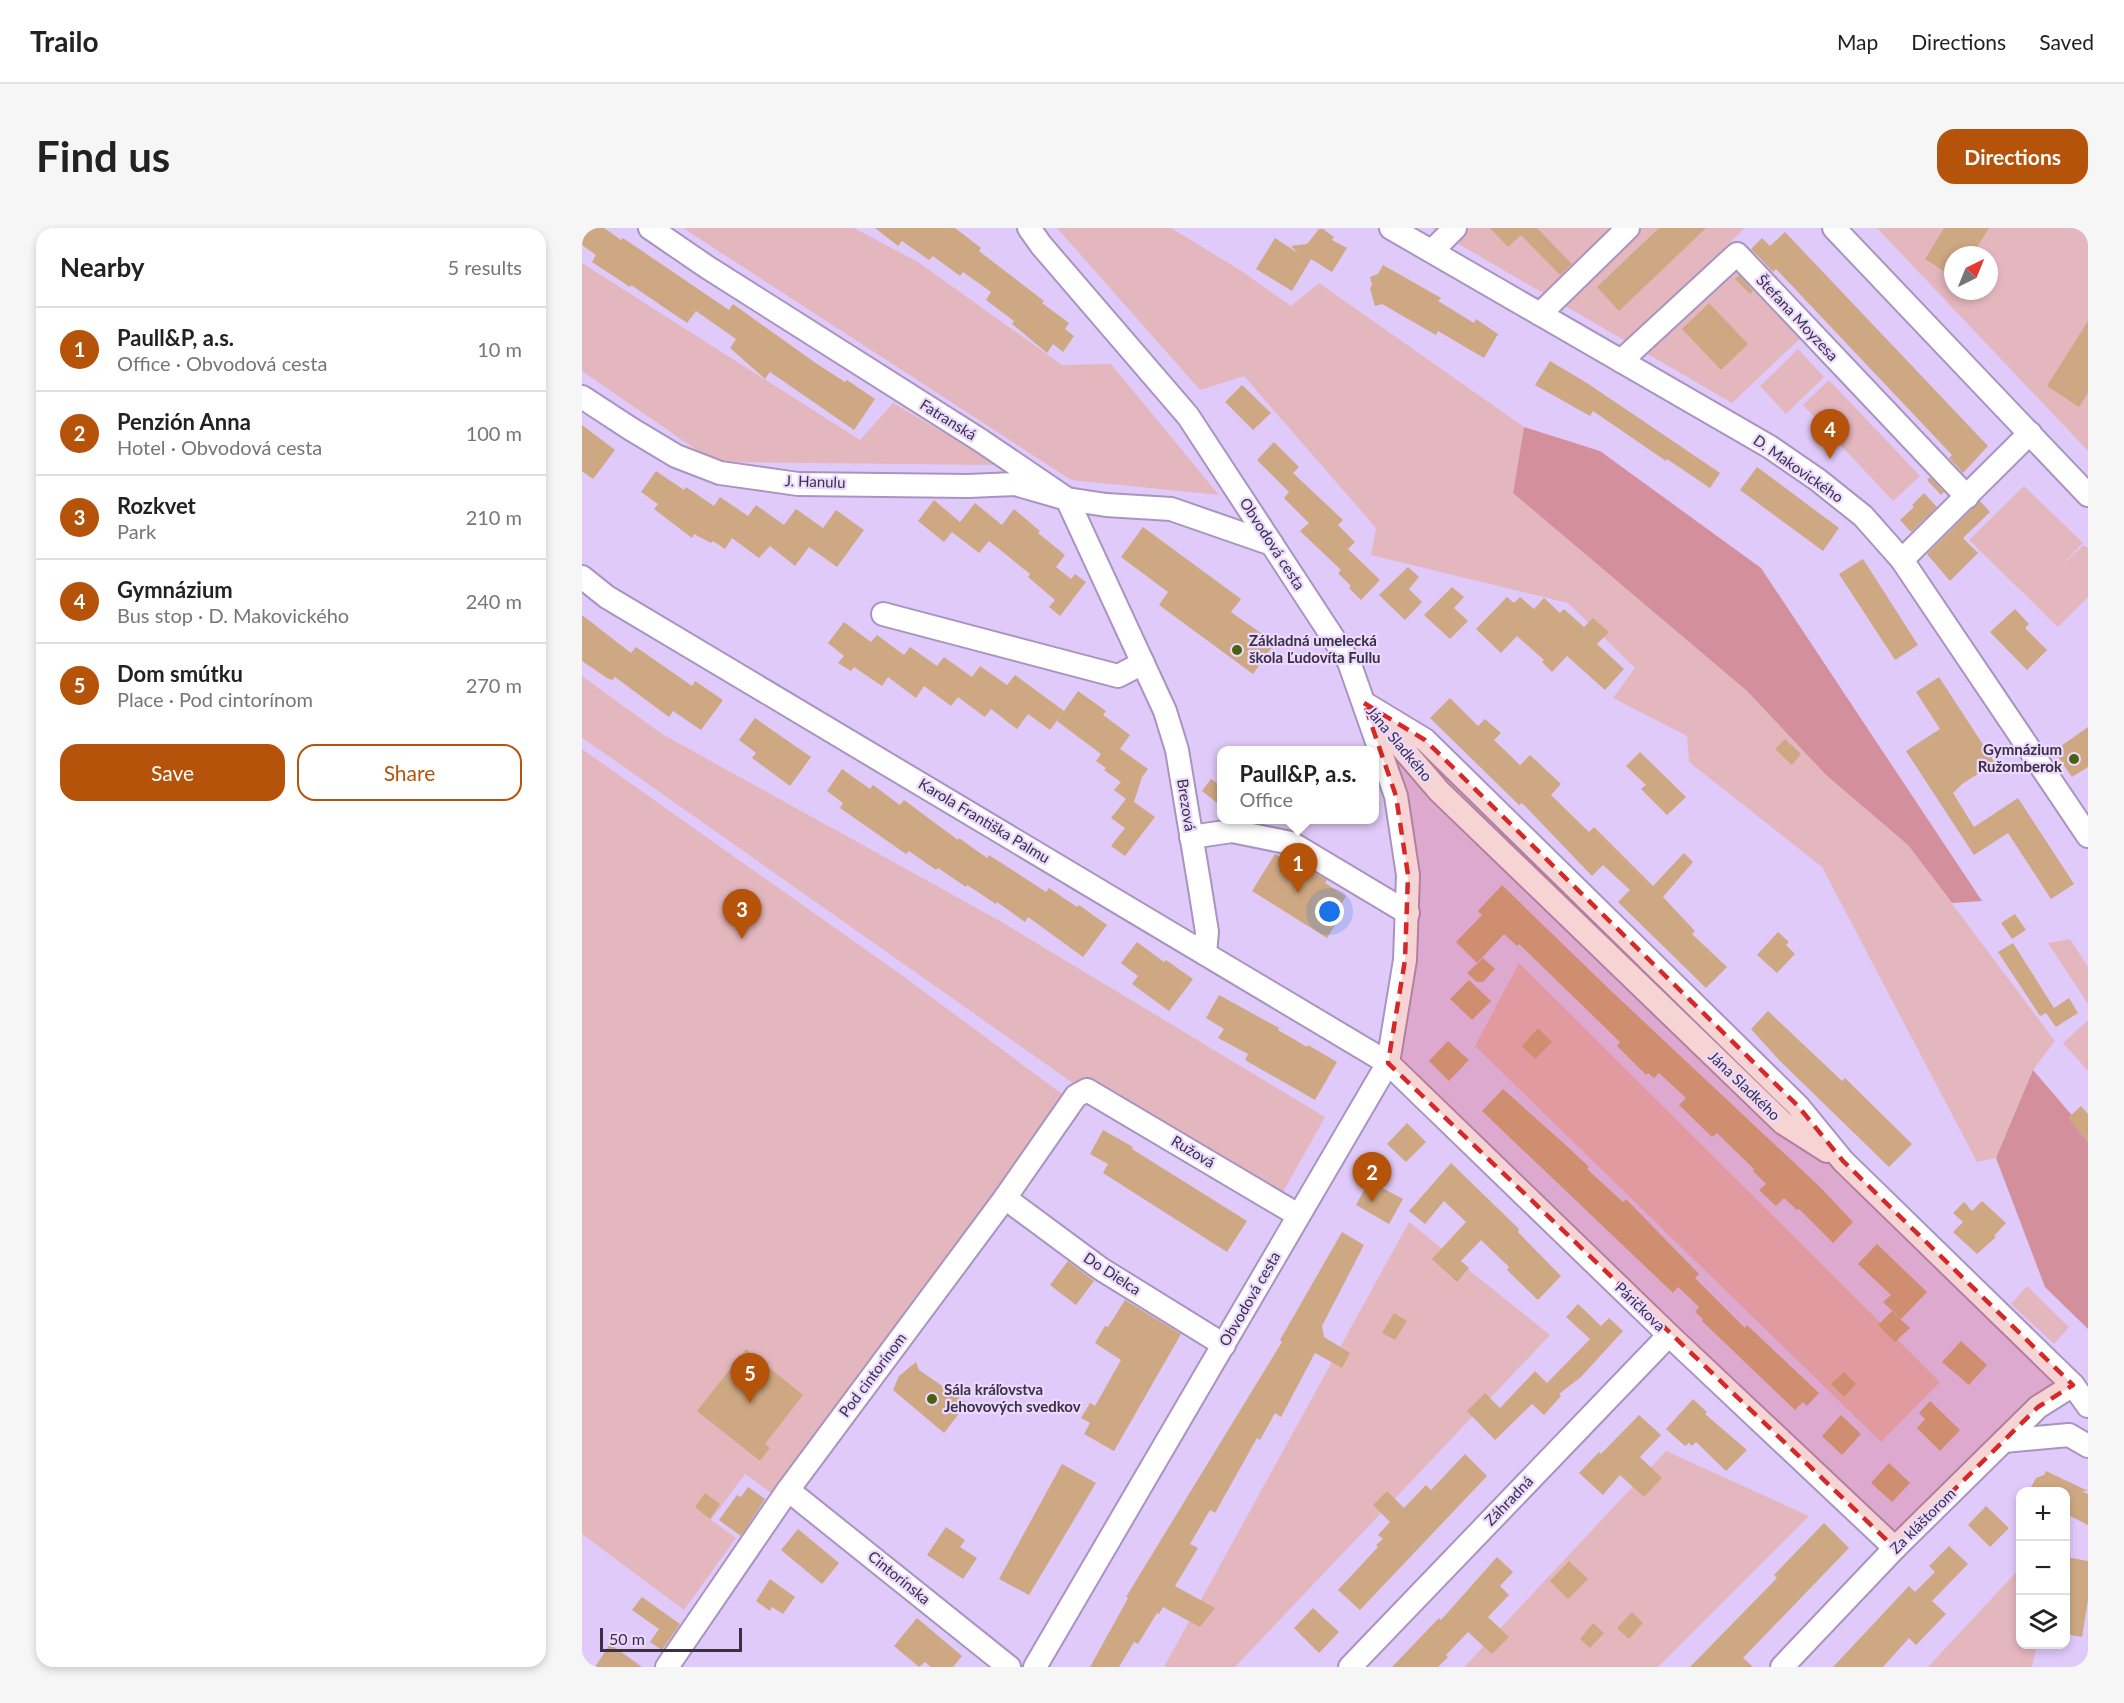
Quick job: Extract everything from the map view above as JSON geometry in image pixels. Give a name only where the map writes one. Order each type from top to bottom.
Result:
[{"type":"street","name":"Fatranská","points":[[650,228],[707,267],[980,440],[1067,500],[1171,509],[1272,544]]},
{"type":"street","points":[[1008,228],[1035,236]]},
{"type":"street","name":"D. Makovického","points":[[1392,228],[1770,447],[1818,480],[1863,516],[1902,560],[2088,836]]},
{"type":"street","points":[[1432,251],[1455,228]]},
{"type":"street","points":[[1540,314],[1629,228]]},
{"type":"street","points":[[1834,228],[2088,495]]},
{"type":"street","name":"Obvodová cesta","points":[[1035,236],[1188,416],[1349,662],[1379,746]]},
{"type":"street","name":"Štefana Moyzesa","points":[[1621,361],[1737,254],[1967,496]]},
{"type":"street","name":"J. Hanulu","points":[[582,397],[676,456],[720,473],[798,484],[968,486],[1015,484],[1067,500]]},
{"type":"street","points":[[1902,560],[2030,433]]},
{"type":"street","name":"Brezová","points":[[1067,500],[1166,711],[1177,750],[1207,932],[1205,953]]},
{"type":"street","name":"Karola Františka Palmu","points":[[582,577],[607,597],[1388,1063]]},
{"type":"street","points":[[883,614],[1118,676],[1143,663]]},
{"type":"street","name":"Jána Sladkého","points":[[1364,703],[1439,791],[1783,1123],[1843,1161],[2073,1385],[2088,1406]]},
{"type":"street","name":"Obvodová cesta","points":[[1035,1667],[1388,1063],[1405,960],[1408,875],[1396,796],[1379,747]]},
{"type":"street","points":[[1191,837],[1232,831],[1291,843],[1408,913]]},
{"type":"street","name":"Páričkova","points":[[1388,1063],[1669,1335],[1895,1548]]},
{"type":"street","name":"Ružová","points":[[1088,1090],[1299,1215]]},
{"type":"street","name":"Pod cintorínom","points":[[667,1667],[789,1490],[1005,1198],[1076,1096],[1088,1090]]},
{"type":"street","name":"Do Dielca","points":[[1005,1198],[1101,1269],[1224,1345]]},
{"type":"street","name":"Záhradná","points":[[1350,1667],[1669,1335]]},
{"type":"street","name":"Za kláštorom","points":[[1782,1667],[1895,1548],[2038,1407],[2073,1385]]},
{"type":"street","points":[[2004,1441],[2068,1435],[2088,1446]]},
{"type":"street","name":"Cintorínska","points":[[789,1490],[1009,1667]]},
{"type":"highlighted area","points":[[1364,703],[1425,740],[1798,1106],[1843,1161],[2073,1385],[2038,1407],[1895,1548],[1388,1063],[1405,960],[1408,875],[1396,796]]},
{"type":"shaded area","points":[[683,228],[854,228],[918,262],[1062,365],[1111,364],[1219,495],[1071,480]]},
{"type":"shaded area","points":[[1057,228],[1171,228],[1240,270],[1291,306],[1319,283],[1524,427],[1513,493],[1747,691],[1826,775],[1908,845],[2055,1041],[2033,1070],[1996,1158],[1977,1162],[1822,867],[1689,762],[1687,736],[1613,698],[1635,668],[1568,603],[1371,555],[1376,528],[1244,376],[1200,390]]},
{"type":"shaded area","points":[[1431,228],[1745,228],[1725,247],[1806,333],[1732,403]]},
{"type":"shaded area","points":[[1877,228],[2088,228],[2088,451],[1945,300],[1998,300],[1998,246],[1944,246],[1944,299]]},
{"type":"shaded area","points":[[582,263],[860,440],[893,403],[999,465],[714,462],[582,371]]},
{"type":"shaded area","points":[[1798,349],[1824,377],[1786,414],[1760,386]]},
{"type":"shaded area","points":[[1829,380],[1920,476],[1893,501],[1803,405]]},
{"type":"shaded area","points":[[1524,427],[1600,451],[1761,568],[1982,901],[1952,903],[1908,845],[1826,775],[1747,691],[1513,493]]},
{"type":"shaded area","points":[[2024,486],[2083,543],[2062,565],[2084,545],[2088,548],[2088,597],[2058,627],[1969,540]]},
{"type":"shaded area","points":[[582,676],[662,734],[1000,921],[1325,1117],[1283,1192],[1084,1077],[1077,1086],[582,738]]},
{"type":"shaded area","points":[[582,749],[903,976],[1066,1097],[774,1495],[745,1474],[711,1520],[736,1538],[684,1610],[582,1534]]},
{"type":"shaded area","points":[[2070,939],[2088,967],[2088,1004],[2048,943]]},
{"type":"shaded area","points":[[1519,963],[1940,1382],[1881,1442],[1475,1046]]},
{"type":"shaded area","points":[[2088,1020],[2088,1071],[2063,1043]]},
{"type":"shaded area","points":[[2033,1070],[2088,1134],[2088,1329],[2045,1287],[1996,1158]]},
{"type":"shaded area","points":[[1409,1222],[1550,1335],[1235,1667],[1164,1667]]},
{"type":"shaded area","points":[[2027,1286],[2069,1327],[2054,1344],[2011,1304]]},
{"type":"shaded area","points":[[1666,1451],[1809,1516],[1658,1667],[1464,1667]]},
{"type":"shaded area","points":[[2016,1572],[2016,1649],[2036,1649],[2032,1667],[1928,1667]]},
{"type":"building","points":[[588,228],[604,228],[621,240],[623,238],[729,310],[733,304],[817,364],[845,382],[847,380],[875,399],[854,430],[770,372],[765,379],[730,348],[736,339],[696,311],[687,323],[592,262],[596,255],[582,245],[582,237]]},
{"type":"building","points":[[875,228],[955,228],[981,248],[979,251],[1069,323],[1065,329],[1074,336],[1063,352],[1053,344],[1047,353],[1012,324],[1014,321],[986,300],[991,292],[963,272],[960,276],[933,256],[929,260],[902,241],[898,246]]},
{"type":"building","points":[[1490,228],[1537,228],[1572,264],[1560,275],[1521,235],[1508,247]]},
{"type":"building","points":[[1659,228],[1706,228],[1619,311],[1597,287]]},
{"type":"building","points":[[1944,228],[1989,228],[1978,246],[1944,246],[1944,271],[1925,259]]},
{"type":"building","points":[[1319,229],[1323,229],[1334,237],[1332,240],[1347,248],[1332,272],[1311,259],[1292,291],[1256,269],[1275,238],[1298,253],[1291,246],[1307,244]]},
{"type":"building","points":[[1785,232],[1988,446],[1963,473],[1949,458],[1952,455],[1776,269],[1773,272],[1751,249],[1762,238],[1770,246]]},
{"type":"building","points":[[1383,265],[1441,298],[1438,301],[1474,323],[1476,319],[1498,334],[1484,358],[1438,331],[1436,335],[1382,304],[1375,306],[1370,289],[1372,284],[1370,277],[1378,274]]},
{"type":"building","points":[[1739,275],[1753,291],[1750,294],[1735,279]]},
{"type":"building","points":[[1709,303],[1748,344],[1721,370],[1682,329]]},
{"type":"building","points":[[2088,321],[2088,393],[2079,407],[2047,386]]},
{"type":"building","points":[[1550,361],[1587,383],[1720,473],[1710,488],[1593,411],[1590,416],[1535,385]]},
{"type":"building","points":[[1242,385],[1271,413],[1253,430],[1225,402]]},
{"type":"building","points":[[582,425],[615,450],[593,479],[582,471]]},
{"type":"building","points":[[1274,442],[1299,467],[1293,473],[1343,520],[1338,525],[1355,542],[1348,549],[1380,580],[1361,600],[1338,573],[1341,570],[1300,531],[1309,523],[1284,498],[1289,492],[1257,460]]},
{"type":"building","points":[[1757,467],[1839,528],[1823,551],[1740,490]]},
{"type":"building","points":[[656,471],[684,490],[686,487],[714,506],[720,497],[748,516],[756,505],[784,525],[796,509],[823,528],[836,510],[864,530],[837,567],[809,547],[795,566],[770,546],[759,558],[732,538],[725,549],[713,541],[711,543],[694,534],[692,538],[654,509],[658,504],[641,492]]},
{"type":"building","points":[[1930,477],[1944,492],[1941,495],[1927,480]]},
{"type":"building","points":[[1924,493],[1937,507],[1911,532],[1900,520],[1914,507],[1912,505]]},
{"type":"building","points":[[934,500],[960,522],[975,503],[1002,525],[1014,509],[1065,555],[1056,567],[1071,579],[1075,574],[1086,582],[1060,616],[1049,607],[1055,600],[1028,577],[1030,574],[989,541],[979,553],[952,532],[944,542],[918,521]]},
{"type":"building","points":[[1980,501],[1990,512],[1963,538],[1978,553],[1950,581],[1927,554]]},
{"type":"building","points":[[1143,527],[1241,599],[1231,612],[1275,643],[1253,674],[1159,605],[1168,592],[1121,557]]},
{"type":"building","points":[[1863,559],[1918,645],[1895,660],[1839,574]]},
{"type":"building","points":[[1408,567],[1419,577],[1409,589],[1422,602],[1405,620],[1379,595]]},
{"type":"building","points":[[1452,587],[1464,597],[1454,608],[1468,621],[1450,639],[1424,615]]},
{"type":"building","points":[[1507,597],[1514,603],[1520,597],[1534,609],[1544,598],[1560,613],[1564,609],[1584,627],[1593,618],[1609,632],[1597,644],[1624,669],[1605,690],[1567,656],[1552,672],[1542,662],[1544,660],[1517,636],[1501,653],[1476,629]]},
{"type":"building","points":[[2015,609],[2029,624],[2025,628],[2047,650],[2027,670],[1990,632]]},
{"type":"building","points":[[582,615],[631,653],[636,647],[692,686],[695,681],[723,700],[701,730],[673,711],[669,717],[615,677],[612,680],[607,678],[582,661]]},
{"type":"building","points":[[844,622],[871,642],[877,635],[904,655],[910,647],[937,666],[944,657],[972,677],[980,666],[1007,685],[1015,675],[1064,711],[1050,730],[1028,714],[1017,729],[991,709],[985,717],[958,697],[951,706],[924,686],[916,698],[888,677],[882,686],[854,667],[851,671],[838,663],[844,656],[828,643]]},
{"type":"building","points":[[1939,677],[1995,763],[1962,784],[1953,793],[1974,827],[2018,798],[2074,884],[2051,899],[2008,833],[1974,855],[1906,751],[1940,729],[1916,692]]},
{"type":"building","points":[[1078,691],[1106,711],[1103,715],[1130,735],[1120,749],[1148,769],[1142,777],[1134,802],[1155,817],[1125,856],[1111,846],[1125,828],[1111,818],[1126,799],[1114,790],[1121,782],[1096,761],[1101,754],[1057,721]]},
{"type":"building","points":[[1450,698],[1478,726],[1485,719],[1501,733],[1494,740],[1520,765],[1530,755],[1561,784],[1551,795],[1589,832],[1594,827],[1653,886],[1684,853],[1693,862],[1663,897],[1695,931],[1692,934],[1727,967],[1706,988],[1618,902],[1630,890],[1603,865],[1592,876],[1522,803],[1519,805],[1430,718]]},
{"type":"building","points":[[755,718],[811,757],[790,786],[752,758],[756,753],[739,740]]},
{"type":"building","name":"Gymnázium Ružomberok","points":[[2088,727],[2088,767],[2072,777],[2054,751]]},
{"type":"building","points":[[1785,739],[1801,754],[1792,765],[1775,749]]},
{"type":"building","points":[[1640,752],[1686,797],[1667,815],[1641,789],[1646,785],[1626,766]]},
{"type":"building","points":[[842,769],[870,789],[873,785],[900,805],[904,800],[958,840],[959,838],[987,858],[989,855],[1046,892],[1049,888],[1077,907],[1079,905],[1107,925],[1083,957],[1028,917],[1025,922],[997,902],[996,904],[967,885],[966,887],[938,868],[936,870],[909,851],[906,854],[840,808],[843,803],[827,791]]},
{"type":"building","points":[[1211,779],[1217,783],[1217,803],[1202,791]]},
{"type":"building","points":[[1275,854],[1310,874],[1312,871],[1327,880],[1325,883],[1346,896],[1333,918],[1338,921],[1327,938],[1252,891]]},
{"type":"building","points":[[1502,885],[1820,1187],[1853,1222],[1833,1243],[1799,1209],[1797,1210],[1784,1198],[1776,1206],[1759,1190],[1766,1184],[1753,1171],[1754,1169],[1717,1133],[1712,1137],[1679,1105],[1686,1098],[1659,1073],[1654,1078],[1648,1073],[1646,1075],[1617,1046],[1620,1042],[1519,944],[1517,946],[1504,934],[1477,963],[1456,942],[1482,915],[1478,911]]},
{"type":"building","points":[[2015,914],[2026,930],[2012,939],[2001,923]]},
{"type":"building","points":[[1778,932],[1789,942],[1786,945],[1795,954],[1777,973],[1757,955]]},
{"type":"building","points":[[1137,942],[1164,962],[1166,960],[1193,979],[1169,1011],[1132,984],[1138,976],[1121,963]]},
{"type":"building","points":[[2013,943],[2054,1008],[2069,998],[2078,1013],[2056,1027],[2046,1013],[2040,1016],[1998,952]]},
{"type":"building","points":[[1483,958],[1495,969],[1483,982],[1477,982],[1467,973]]},
{"type":"building","points":[[1469,980],[1491,1001],[1472,1020],[1450,999]]},
{"type":"building","points":[[1219,995],[1337,1062],[1315,1100],[1245,1060],[1248,1054],[1218,1038],[1224,1029],[1206,1018]]},
{"type":"building","points":[[1768,1011],[1842,1081],[1845,1078],[1912,1144],[1889,1167],[1779,1060],[1751,1029]]},
{"type":"building","points":[[1538,1028],[1552,1042],[1535,1059],[1522,1046]]},
{"type":"building","points":[[1448,1041],[1469,1060],[1449,1081],[1429,1061]]},
{"type":"building","points":[[1503,1089],[1569,1148],[1589,1167],[1587,1169],[1623,1202],[1626,1199],[1699,1274],[1695,1278],[1745,1328],[1747,1325],[1819,1393],[1807,1406],[1803,1402],[1795,1410],[1702,1321],[1703,1319],[1695,1312],[1699,1307],[1678,1287],[1673,1293],[1482,1111]]},
{"type":"building","points":[[2081,1106],[2088,1114],[2088,1143],[2068,1118]]},
{"type":"building","points":[[1407,1123],[1426,1142],[1406,1162],[1387,1144]]},
{"type":"building","points":[[1103,1130],[1247,1221],[1227,1252],[1103,1173],[1108,1164],[1090,1154]]},
{"type":"building","points":[[1451,1163],[1519,1229],[1518,1232],[1561,1276],[1538,1300],[1507,1270],[1509,1267],[1481,1240],[1461,1261],[1469,1268],[1457,1282],[1432,1259],[1466,1222],[1444,1201],[1425,1224],[1409,1211]]},
{"type":"building","points":[[1369,1181],[1403,1199],[1389,1224],[1356,1205]]},
{"type":"building","points":[[1982,1201],[2006,1223],[1994,1236],[1996,1237],[1977,1254],[1953,1232],[1963,1222],[1953,1213],[1964,1202],[1972,1211]]},
{"type":"building","points":[[1342,1232],[1364,1245],[1322,1326],[1324,1337],[1350,1353],[1342,1368],[1315,1353],[1281,1417],[1275,1413],[1260,1440],[1257,1438],[1215,1513],[1210,1510],[1190,1544],[1198,1548],[1175,1586],[1215,1608],[1200,1627],[1163,1607],[1138,1644],[1134,1642],[1119,1667],[1090,1667],[1128,1598],[1126,1597],[1282,1342],[1280,1340]]},
{"type":"building","points":[[1877,1244],[1927,1292],[1901,1319],[1883,1302],[1891,1295],[1858,1264]]},
{"type":"building","points":[[1068,1261],[1094,1281],[1076,1305],[1050,1285]]},
{"type":"building","points":[[1125,1300],[1181,1334],[1114,1451],[1084,1434],[1090,1423],[1081,1418],[1090,1403],[1095,1406],[1121,1360],[1095,1343]]},
{"type":"building","points":[[1578,1304],[1601,1326],[1609,1318],[1623,1331],[1581,1377],[1559,1394],[1561,1396],[1544,1415],[1532,1404],[1495,1440],[1467,1411],[1485,1393],[1500,1408],[1535,1371],[1547,1383],[1590,1339],[1566,1317]]},
{"type":"building","points":[[1892,1311],[1910,1328],[1895,1342],[1878,1325]]},
{"type":"building","points":[[1394,1313],[1407,1321],[1395,1340],[1382,1333]]},
{"type":"building","points":[[1961,1341],[1987,1365],[1969,1385],[1942,1362]]},
{"type":"building","points":[[746,1349],[803,1395],[765,1444],[770,1448],[760,1461],[697,1411]]},
{"type":"building","name":"Sála kráľovstva Jehovových svedkov","points":[[916,1362],[919,1370],[967,1403],[944,1433],[893,1390],[899,1376]]},
{"type":"building","points":[[1844,1372],[1856,1384],[1844,1397],[1831,1384]]},
{"type":"building","points":[[1693,1399],[1707,1412],[1705,1414],[1747,1450],[1726,1471],[1696,1442],[1692,1446],[1689,1443],[1685,1446],[1666,1429]]},
{"type":"building","points":[[1930,1401],[1960,1430],[1940,1451],[1917,1428],[1925,1419],[1919,1413]]},
{"type":"building","points":[[1639,1415],[1661,1435],[1640,1457],[1662,1478],[1644,1497],[1620,1475],[1603,1495],[1579,1473]]},
{"type":"building","points":[[1841,1415],[1861,1434],[1842,1455],[1822,1436]]},
{"type":"building","points":[[1465,1454],[1487,1476],[1360,1610],[1338,1590],[1378,1547],[1376,1545],[1383,1539],[1378,1535],[1390,1522],[1373,1505],[1387,1491],[1404,1508],[1426,1485],[1431,1490]]},
{"type":"building","points":[[1889,1463],[1910,1483],[1892,1502],[1871,1483]]},
{"type":"building","points":[[1062,1464],[1096,1483],[1029,1595],[999,1579]]},
{"type":"building","points":[[2046,1471],[2088,1491],[2082,1491],[2088,1494],[2088,1525],[2070,1516],[2070,1487],[2031,1487],[2036,1478],[2044,1475]]},
{"type":"building","points":[[748,1487],[765,1499],[741,1536],[719,1520],[737,1495],[741,1497]]},
{"type":"building","points":[[705,1493],[720,1504],[710,1519],[695,1507]]},
{"type":"building","points":[[1986,1506],[2009,1528],[1990,1547],[1968,1525]]},
{"type":"building","points":[[1824,1523],[1849,1548],[1743,1658],[1753,1667],[1690,1667],[1777,1578],[1774,1575]]},
{"type":"building","points":[[946,1527],[965,1540],[960,1547],[977,1558],[963,1579],[927,1555]]},
{"type":"building","points":[[798,1529],[839,1563],[822,1584],[781,1550]]},
{"type":"building","points":[[1949,1546],[1968,1564],[1932,1601],[1946,1614],[1916,1645],[1909,1638],[1883,1667],[1833,1667],[1909,1586],[1915,1592],[1935,1572],[1929,1566]]},
{"type":"building","points":[[1497,1557],[1513,1572],[1500,1586],[1509,1595],[1488,1617],[1509,1637],[1492,1654],[1468,1632],[1438,1667],[1392,1667],[1439,1618],[1441,1620]]},
{"type":"building","points":[[2070,1558],[2088,1561],[2088,1600],[2082,1637],[2070,1635]]},
{"type":"building","points":[[1569,1561],[1588,1579],[1568,1599],[1550,1581]]},
{"type":"building","points":[[770,1579],[795,1597],[783,1614],[772,1607],[770,1611],[756,1601]]},
{"type":"building","points":[[642,1597],[680,1624],[662,1650],[650,1642],[659,1629],[632,1610]]},
{"type":"building","points":[[1313,1608],[1339,1632],[1319,1653],[1294,1628]]},
{"type":"building","points":[[1632,1612],[1643,1623],[1629,1639],[1617,1628]]},
{"type":"building","points":[[917,1618],[962,1656],[953,1667],[931,1667],[925,1662],[919,1667],[894,1646]]},
{"type":"building","points":[[1593,1623],[1604,1633],[1590,1648],[1580,1639]]},
{"type":"building","points":[[610,1644],[642,1667],[595,1667]]},
{"type":"place","name":"Gymnázium","points":[[1830,459]]},
{"type":"place","name":"Základná umelecká škola Ľudovíta Fullu","points":[[1237,650]]},
{"type":"place","name":"Gymnázium Ružomberok","points":[[2074,759]]},
{"type":"place","name":"Paull&P, a.s.","points":[[1298,893]]},
{"type":"place","name":"Rozkvet","points":[[742,939]]},
{"type":"place","name":"Penzión Anna","points":[[1372,1202]]},
{"type":"place","name":"Sála kráľovstva Jehovových svedkov","points":[[932,1399]]},
{"type":"place","name":"Dom smútku","points":[[750,1403]]}]
